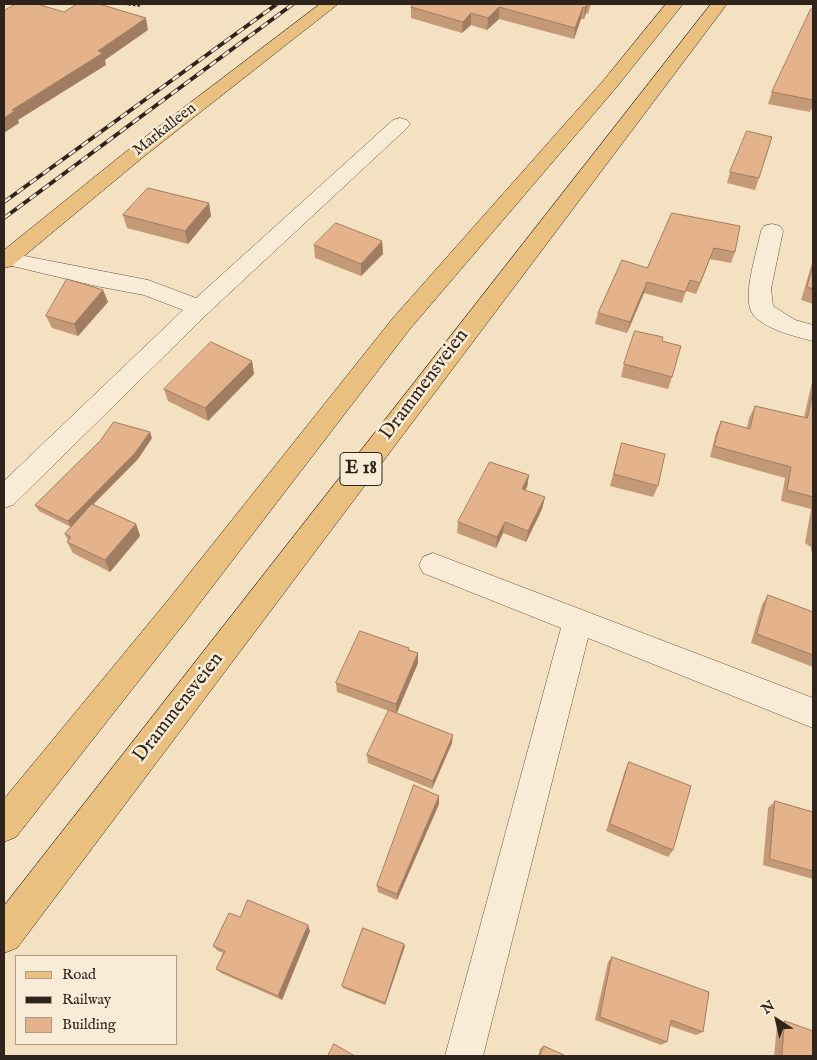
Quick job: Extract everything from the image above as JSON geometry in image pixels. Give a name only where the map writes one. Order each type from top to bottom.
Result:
[{"type":"main road","name":"Markalleen","points":[[5,260],[135,154],[330,4]]},
{"type":"main road","points":[[4,825],[179,608],[401,324],[610,85],[675,4]]},
{"type":"main road","name":"Drammensveien","points":[[4,935],[719,4]]},
{"type":"lane","points":[[4,497],[199,308],[400,124]]},
{"type":"lane","points":[[772,231],[760,289],[762,310],[787,326],[813,333]]},
{"type":"lane","points":[[5,260],[148,288],[199,308]]},
{"type":"lane","points":[[433,565],[813,713]]},
{"type":"lane","points":[[464,1056],[578,621]]},
{"type":"path","points":[[124,4],[142,6]]},
{"type":"building","points":[[16,4],[37,4],[64,12],[77,4],[99,4],[146,18],[98,51],[103,53],[12,110],[15,111],[4,118],[4,11]]},
{"type":"building","points":[[414,4],[587,4],[585,8],[583,7],[575,28],[499,7],[488,18],[471,13],[463,22],[411,7]]},
{"type":"building","points":[[811,9],[813,9],[813,100],[772,92]]},
{"type":"building","points":[[747,131],[772,137],[759,178],[730,172]]},
{"type":"building","points":[[148,188],[209,203],[185,231],[123,215]]},
{"type":"building","points":[[672,213],[740,226],[735,252],[714,248],[700,283],[690,280],[685,292],[647,282],[630,322],[598,313],[622,260],[647,268]]},
{"type":"building","points":[[336,223],[382,241],[361,264],[314,245]]},
{"type":"building","points":[[813,266],[813,289],[807,287]]},
{"type":"building","points":[[67,279],[103,290],[74,324],[46,316]]},
{"type":"building","points":[[635,331],[663,337],[662,341],[681,346],[672,377],[624,364]]},
{"type":"building","points":[[211,342],[252,361],[205,408],[164,389]]},
{"type":"building","points":[[813,392],[813,497],[787,490],[791,467],[714,446],[721,421],[750,429],[755,406],[807,418]]},
{"type":"building","points":[[114,422],[150,432],[135,453],[68,521],[35,505],[100,441]]},
{"type":"building","points":[[622,443],[665,454],[658,486],[614,474]]},
{"type":"building","points":[[490,462],[529,475],[522,489],[545,497],[528,531],[505,522],[497,537],[458,522]]},
{"type":"building","points":[[92,504],[136,524],[105,560],[67,542],[71,537],[65,534]]},
{"type":"building","points":[[768,595],[813,612],[813,655],[757,634]]},
{"type":"building","points":[[360,631],[418,653],[396,704],[336,683]]},
{"type":"building","points":[[389,710],[453,735],[433,781],[367,755]]},
{"type":"building","points":[[629,762],[691,786],[673,850],[610,824]]},
{"type":"building","points":[[414,785],[439,796],[397,894],[377,886]]},
{"type":"building","points":[[775,801],[813,812],[813,871],[770,859]]},
{"type":"building","points":[[248,900],[308,925],[278,996],[216,969],[225,951],[213,946],[229,913],[240,917]]},
{"type":"building","points":[[363,928],[404,944],[385,1003],[342,986]]},
{"type":"building","points":[[612,957],[709,992],[703,1032],[671,1020],[667,1042],[600,1017]]},
{"type":"building","points":[[785,1021],[813,1031],[813,1056],[782,1056]]},
{"type":"building","points":[[334,1044],[355,1056],[328,1056]]},
{"type":"building","points":[[544,1046],[566,1056],[540,1056]]},
{"type":"railway","points":[[4,202],[277,4]]},
{"type":"railway","points":[[4,218],[293,4]]}]
